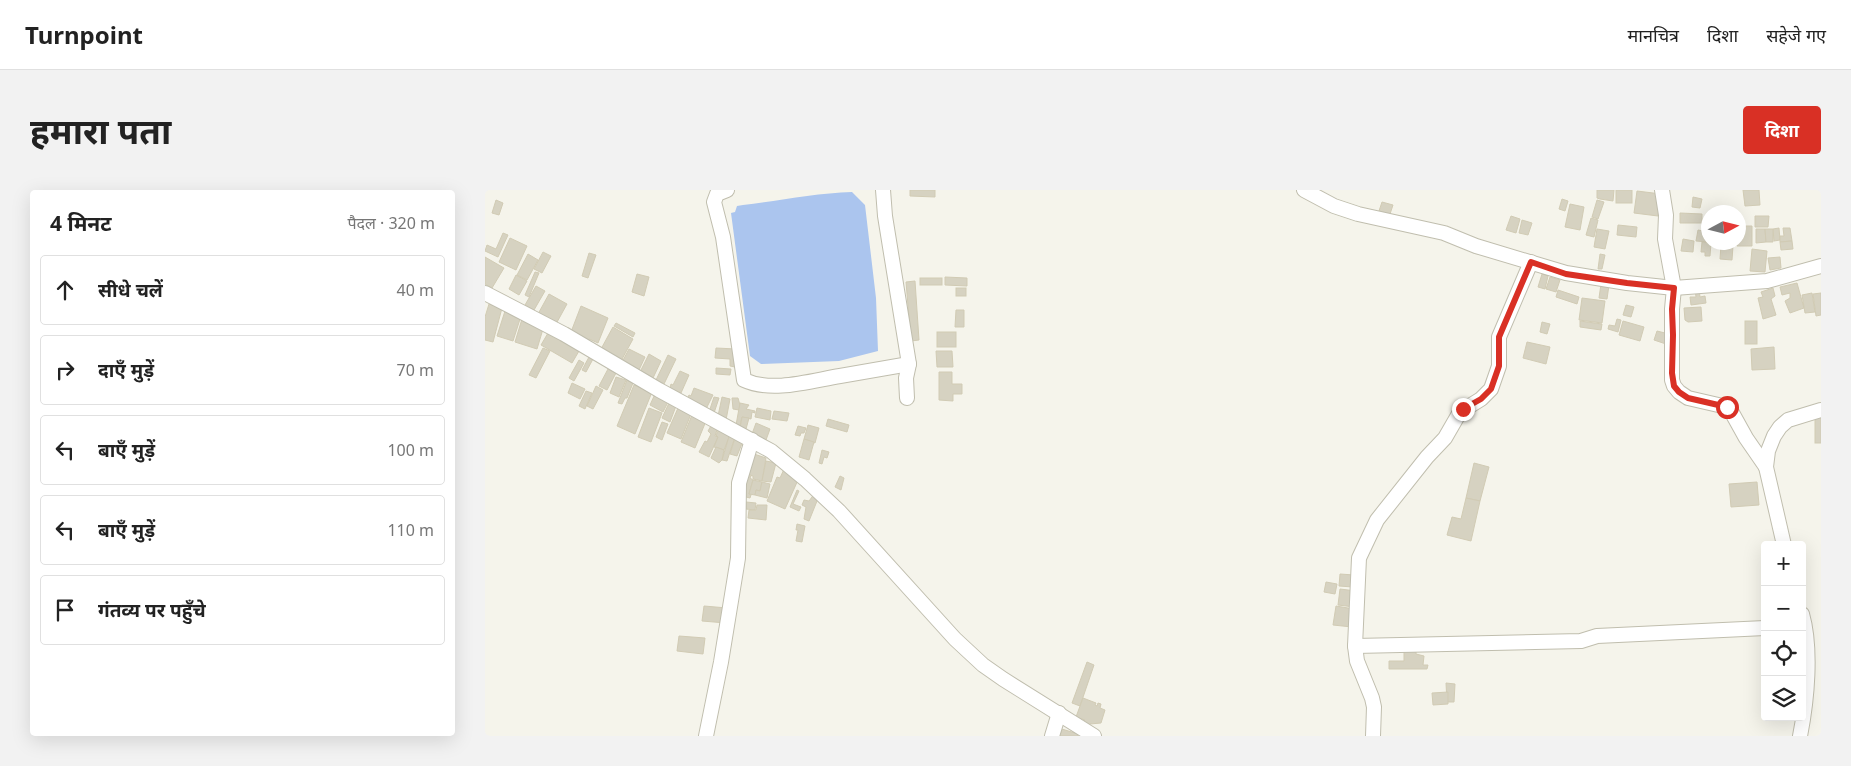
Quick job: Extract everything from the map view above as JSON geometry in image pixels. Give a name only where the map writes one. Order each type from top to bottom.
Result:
[{"type":"street","points":[[727,190],[717,194],[714,200],[723,237],[744,380],[749,383],[766,385],[789,385],[909,364]]},
{"type":"street","points":[[883,190],[885,216],[909,364],[906,378],[907,398]]},
{"type":"street","points":[[1304,190],[1334,206],[1358,214],[1444,233],[1476,246],[1566,274],[1627,283],[1674,288],[1767,281],[1821,266]]},
{"type":"street","points":[[1662,190],[1666,215],[1665,239],[1674,288],[1672,309],[1672,373],[1674,386],[1688,398],[1727,407],[1731,411],[1745,438],[1765,467],[1784,541]]},
{"type":"street","points":[[1373,736],[1374,707],[1357,661],[1355,646],[1359,558],[1377,520],[1427,457],[1445,438],[1460,412],[1481,399],[1491,389],[1499,366],[1499,337],[1531,262]]},
{"type":"street","points":[[485,292],[564,334],[666,394],[752,440],[786,462],[839,512],[955,639],[975,658],[1003,679],[1093,736]]},
{"type":"street","points":[[1765,467],[1768,451],[1779,427],[1794,418],[1821,410]]},
{"type":"street","points":[[706,736],[721,662],[738,558],[739,483],[752,440]]},
{"type":"street","points":[[1355,646],[1581,641],[1597,636],[1761,628]]},
{"type":"street","points":[[1800,736],[1806,694],[1803,631]]},
{"type":"street","points":[[1052,736],[1059,713]]},
{"type":"water","points":[[852,192],[865,205],[876,298],[878,351],[839,361],[761,364],[750,356],[731,213],[735,212],[737,206],[811,195]]},
{"type":"building","points":[[910,190],[935,190],[935,197],[910,196]]},
{"type":"building","points":[[1597,190],[1614,190],[1613,201],[1597,198]]},
{"type":"building","points":[[1616,190],[1632,190],[1632,203],[1616,203]]},
{"type":"building","points":[[1743,190],[1759,190],[1760,205],[1745,205]]},
{"type":"building","points":[[1637,191],[1661,194],[1658,216],[1634,213]]},
{"type":"building","points":[[1693,197],[1702,199],[1700,208],[1692,207]]},
{"type":"building","points":[[1562,199],[1568,201],[1565,211],[1559,209]]},
{"type":"building","points":[[496,200],[503,203],[499,215],[492,213]]},
{"type":"building","points":[[1597,200],[1604,202],[1598,219],[1592,217]]},
{"type":"building","points":[[1382,202],[1393,205],[1390,214],[1379,211]]},
{"type":"building","points":[[1570,204],[1584,207],[1580,230],[1565,227]]},
{"type":"building","points":[[1680,213],[1701,214],[1701,223],[1680,223]]},
{"type":"building","points":[[1511,216],[1520,219],[1516,233],[1506,230]]},
{"type":"building","points":[[1755,216],[1769,216],[1768,227],[1755,227]]},
{"type":"building","points":[[1591,218],[1598,220],[1594,237],[1586,235]]},
{"type":"building","points":[[1522,220],[1532,223],[1528,235],[1519,233]]},
{"type":"building","points":[[1618,225],[1637,227],[1636,237],[1617,235]]},
{"type":"building","points":[[1746,226],[1752,226],[1752,246],[1746,246]]},
{"type":"building","points":[[1779,228],[1780,240],[1774,241],[1773,229]]},
{"type":"building","points":[[1783,228],[1790,228],[1792,241],[1780,242],[1780,236],[1784,236]]},
{"type":"building","points":[[1597,229],[1609,231],[1605,249],[1594,247]]},
{"type":"building","points":[[1756,229],[1765,229],[1766,242],[1756,243]]},
{"type":"building","points":[[1765,229],[1773,229],[1773,242],[1766,242]]},
{"type":"building","points":[[1698,230],[1701,231],[1701,241],[1696,241]]},
{"type":"building","points":[[503,233],[508,235],[498,257],[485,251],[487,245],[496,249]]},
{"type":"building","points":[[510,238],[527,246],[516,270],[499,262]]},
{"type":"building","points":[[1683,239],[1694,241],[1693,252],[1681,251]]},
{"type":"building","points":[[1792,241],[1793,249],[1781,250],[1780,242]]},
{"type":"building","points":[[1752,249],[1767,251],[1765,272],[1750,271]]},
{"type":"building","points":[[1701,250],[1710,250],[1710,256],[1705,256],[1705,252],[1701,252]]},
{"type":"building","points":[[1721,250],[1733,250],[1732,260],[1720,259]]},
{"type":"building","points":[[543,252],[551,256],[542,273],[534,269]]},
{"type":"building","points":[[589,253],[596,255],[588,278],[582,276]]},
{"type":"building","points":[[528,254],[538,260],[527,280],[517,275]]},
{"type":"building","points":[[1600,254],[1605,255],[1602,269],[1598,269]]},
{"type":"building","points":[[485,257],[504,268],[492,288],[485,284]]},
{"type":"building","points":[[1780,257],[1781,268],[1770,270],[1768,258]]},
{"type":"building","points":[[535,272],[539,273],[529,297],[525,295]]},
{"type":"building","points":[[637,274],[649,277],[644,296],[632,292]]},
{"type":"building","points":[[1542,274],[1548,276],[1545,289],[1538,287]]},
{"type":"building","points":[[516,275],[527,281],[519,295],[509,289]]},
{"type":"building","points":[[945,277],[967,278],[967,286],[945,285]]},
{"type":"building","points":[[1550,277],[1560,280],[1556,292],[1546,289]]},
{"type":"building","points":[[920,278],[942,278],[942,285],[920,285]]},
{"type":"building","points":[[915,281],[919,340],[911,341],[906,282]]},
{"type":"building","points":[[1797,283],[1804,308],[1790,313],[1785,301],[1790,298],[1790,293],[1782,295],[1780,287]]},
{"type":"building","points":[[1601,284],[1609,285],[1607,299],[1599,298]]},
{"type":"building","points":[[536,286],[545,291],[534,310],[525,305]]},
{"type":"building","points":[[956,288],[966,288],[966,296],[956,296]]},
{"type":"building","points":[[1773,288],[1775,296],[1771,299],[1776,315],[1763,319],[1758,298],[1763,297],[1761,292]]},
{"type":"building","points":[[1695,289],[1699,289],[1700,297],[1705,296],[1706,303],[1691,305],[1690,297],[1696,297]]},
{"type":"building","points":[[1558,290],[1579,297],[1577,304],[1556,297]]},
{"type":"building","points":[[1812,293],[1815,312],[1805,313],[1802,295]]},
{"type":"building","points":[[1821,293],[1821,315],[1816,316],[1813,294]]},
{"type":"building","points":[[549,294],[567,304],[556,324],[538,314]]},
{"type":"building","points":[[1582,298],[1605,301],[1602,323],[1579,320]]},
{"type":"building","points":[[489,304],[502,308],[493,342],[485,340],[485,317]]},
{"type":"building","points":[[1626,305],[1634,307],[1631,317],[1623,315]]},
{"type":"building","points":[[581,306],[608,318],[598,343],[589,339],[588,342],[571,332]]},
{"type":"building","points":[[1701,307],[1702,321],[1688,322],[1685,320],[1684,308]]},
{"type":"building","points":[[956,310],[964,310],[964,327],[955,327]]},
{"type":"building","points":[[505,311],[521,316],[513,341],[497,336]]},
{"type":"building","points":[[522,319],[535,323],[534,326],[543,329],[537,349],[515,342]]},
{"type":"building","points":[[1617,319],[1621,320],[1618,332],[1608,329],[1609,325],[1615,326]]},
{"type":"building","points":[[1580,321],[1602,324],[1601,330],[1580,327]]},
{"type":"building","points":[[1623,321],[1644,327],[1640,341],[1619,335]]},
{"type":"building","points":[[1745,321],[1757,321],[1757,344],[1745,344]]},
{"type":"building","points":[[1542,322],[1550,324],[1547,334],[1540,332]]},
{"type":"building","points":[[616,323],[635,333],[633,337],[614,326]]},
{"type":"building","points":[[613,327],[633,339],[621,361],[601,349]]},
{"type":"building","points":[[1657,331],[1669,334],[1666,344],[1654,340]]},
{"type":"building","points":[[937,332],[956,332],[956,347],[937,347]]},
{"type":"building","points":[[548,333],[579,351],[572,363],[541,345]]},
{"type":"building","points":[[1527,342],[1550,347],[1546,364],[1523,358]]},
{"type":"building","points":[[1774,347],[1775,369],[1752,370],[1751,349]]},
{"type":"building","points":[[543,348],[550,351],[536,378],[529,375]]},
{"type":"building","points":[[716,348],[736,349],[735,367],[730,366],[730,359],[715,358]]},
{"type":"building","points":[[629,349],[645,357],[639,370],[622,362]]},
{"type":"building","points":[[936,351],[952,351],[953,367],[937,367]]},
{"type":"building","points":[[649,354],[661,361],[653,378],[640,372]]},
{"type":"building","points":[[668,355],[676,359],[664,384],[656,380]]},
{"type":"building","points":[[589,357],[593,359],[586,372],[582,370]]},
{"type":"building","points":[[579,360],[584,363],[574,381],[569,378]]},
{"type":"building","points":[[716,368],[731,369],[730,375],[716,374]]},
{"type":"building","points":[[608,369],[616,373],[607,390],[599,386]]},
{"type":"building","points":[[680,371],[689,375],[681,393],[670,388]]},
{"type":"building","points":[[939,372],[952,372],[952,384],[962,384],[962,394],[953,394],[953,401],[939,400]]},
{"type":"building","points":[[616,377],[626,380],[619,397],[610,393]]},
{"type":"building","points":[[627,380],[633,383],[627,398],[625,398],[622,404],[618,403]]},
{"type":"building","points":[[572,383],[585,389],[580,399],[568,393]]},
{"type":"building","points":[[634,385],[652,392],[635,434],[617,426]]},
{"type":"building","points":[[596,386],[603,390],[593,409],[587,406]]},
{"type":"building","points":[[694,388],[713,395],[706,409],[687,399],[689,395],[691,396]]},
{"type":"building","points":[[586,391],[592,393],[585,409],[579,406]]},
{"type":"building","points":[[655,394],[669,400],[663,412],[650,405]]},
{"type":"building","points":[[714,397],[719,398],[714,413],[709,412]]},
{"type":"building","points":[[722,397],[730,399],[726,420],[718,416]]},
{"type":"building","points":[[732,398],[738,398],[739,410],[733,409]]},
{"type":"building","points":[[669,403],[676,406],[670,422],[662,418]]},
{"type":"building","points":[[740,403],[749,405],[746,409],[755,411],[755,413],[752,412],[751,419],[742,417],[740,426],[736,425]]},
{"type":"building","points":[[649,408],[662,413],[651,442],[638,437]]},
{"type":"building","points":[[678,408],[691,414],[681,439],[667,433]]},
{"type":"building","points":[[757,408],[771,411],[770,420],[755,417]]},
{"type":"building","points":[[774,411],[789,413],[787,421],[772,419]]},
{"type":"building","points":[[692,415],[706,421],[695,448],[681,442]]},
{"type":"building","points":[[742,417],[749,418],[746,429],[740,428]]},
{"type":"building","points":[[1815,418],[1821,418],[1821,443],[1815,443]]},
{"type":"building","points":[[828,419],[849,425],[847,432],[826,426]]},
{"type":"building","points":[[662,422],[668,424],[662,440],[656,437]]},
{"type":"building","points":[[756,423],[770,429],[766,440],[752,434]]},
{"type":"building","points":[[712,424],[718,427],[715,436],[718,437],[709,457],[699,452],[711,434],[708,431]]},
{"type":"building","points":[[808,425],[819,428],[815,443],[804,439]]},
{"type":"building","points":[[798,426],[806,428],[800,436],[795,435]]},
{"type":"building","points":[[719,429],[730,435],[724,450],[714,447]]},
{"type":"building","points":[[730,433],[735,437],[727,461],[722,460]]},
{"type":"building","points":[[735,438],[743,441],[737,456],[730,454]]},
{"type":"building","points":[[804,439],[814,442],[809,460],[799,457]]},
{"type":"building","points":[[716,447],[724,450],[722,460],[719,463],[711,458]]},
{"type":"building","points":[[822,450],[829,452],[827,458],[824,457],[822,464],[819,463]]},
{"type":"building","points":[[751,453],[766,458],[762,481],[753,479],[753,476],[745,473]]},
{"type":"building","points":[[766,461],[776,463],[771,482],[762,481]]},
{"type":"building","points":[[1474,463],[1489,467],[1480,501],[1466,498]]},
{"type":"building","points":[[785,467],[798,480],[785,509],[767,501],[777,477],[780,478]]},
{"type":"building","points":[[743,474],[751,476],[750,478],[753,480],[749,494],[751,495],[750,498],[742,496]]},
{"type":"building","points":[[840,476],[844,478],[841,490],[835,487]]},
{"type":"building","points":[[753,480],[762,482],[760,491],[756,490],[755,495],[749,494]]},
{"type":"building","points":[[762,482],[770,484],[767,498],[755,495],[756,490],[760,491]]},
{"type":"building","points":[[1757,482],[1759,505],[1731,507],[1729,484]]},
{"type":"building","points":[[797,490],[799,491],[793,504],[801,507],[799,511],[790,507]]},
{"type":"building","points":[[815,493],[819,496],[809,521],[804,519],[806,507],[802,505],[804,500],[809,501]]},
{"type":"building","points":[[1466,498],[1480,501],[1471,541],[1447,535],[1452,517],[1461,519]]},
{"type":"building","points":[[746,502],[756,503],[755,510],[746,509]]},
{"type":"building","points":[[757,505],[767,505],[766,520],[748,518],[749,510],[756,510]]},
{"type":"building","points":[[797,524],[805,526],[802,542],[796,541]]},
{"type":"building","points":[[1340,574],[1354,575],[1353,587],[1339,586]]},
{"type":"building","points":[[1326,582],[1337,584],[1335,594],[1324,592]]},
{"type":"building","points":[[1340,589],[1356,591],[1354,607],[1338,605]]},
{"type":"building","points":[[704,606],[727,608],[726,623],[702,621]]},
{"type":"building","points":[[1336,606],[1354,609],[1352,627],[1333,625]]},
{"type":"building","points":[[679,636],[705,638],[703,654],[677,651]]},
{"type":"building","points":[[1404,646],[1416,646],[1416,654],[1424,656],[1423,665],[1428,665],[1427,669],[1389,669],[1389,661],[1404,661]]},
{"type":"building","points":[[1087,662],[1094,665],[1080,706],[1072,703]]},
{"type":"building","points":[[1446,683],[1455,684],[1454,702],[1447,702]]},
{"type":"building","points":[[1448,692],[1448,704],[1433,705],[1432,693]]},
{"type":"building","points":[[1083,698],[1096,703],[1095,705],[1097,706],[1098,703],[1101,704],[1100,708],[1105,710],[1101,723],[1090,724],[1089,727],[1082,723],[1085,720],[1076,717]]},
{"type":"building","points":[[1062,729],[1078,734],[1078,736],[1057,736],[1058,733],[1061,733]]},
{"type":"route","points":[[1463,409],[1481,399],[1491,389],[1499,366],[1499,337],[1501,330],[1531,262],[1566,274],[1674,288],[1672,309],[1672,380],[1674,386],[1688,398],[1727,407]]}]
